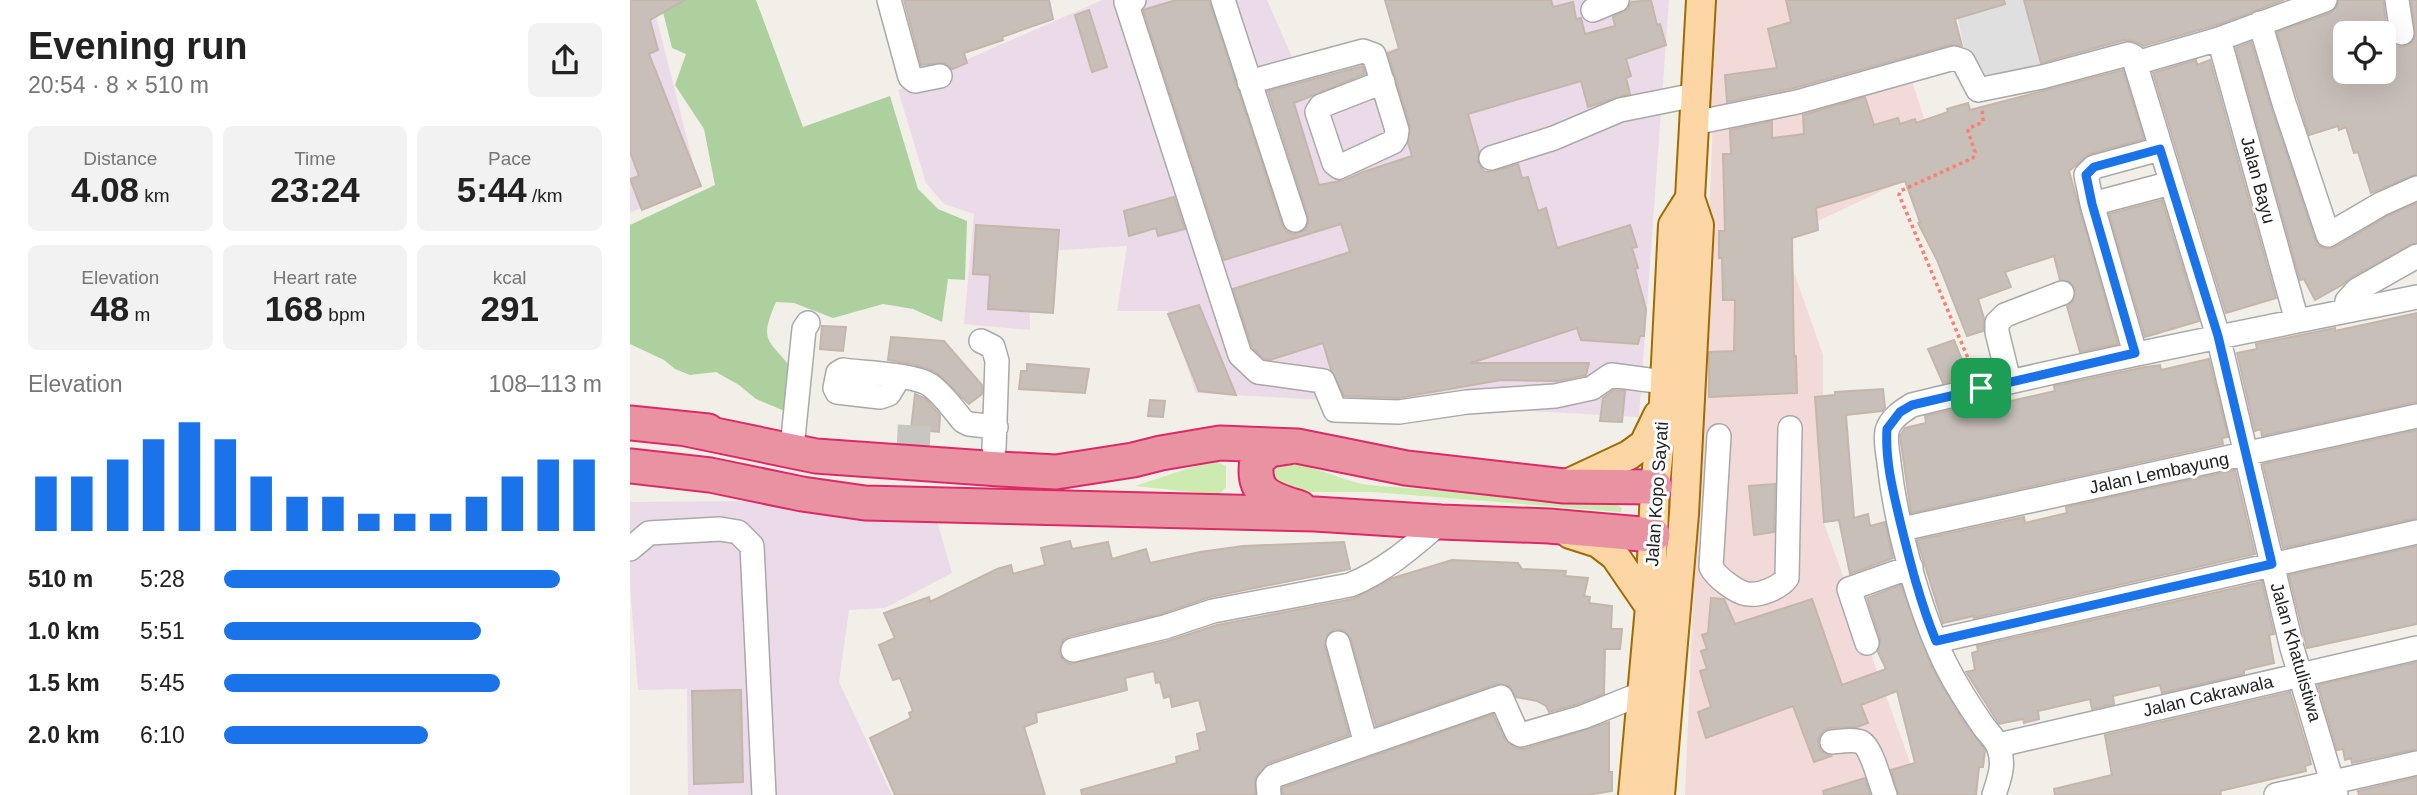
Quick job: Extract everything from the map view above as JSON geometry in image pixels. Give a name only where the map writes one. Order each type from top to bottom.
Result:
[{"type":"highway","points":[[630,423],[793,438],[897,440]]},
{"type":"highway","points":[[686,429],[754,453],[810,466],[847,472],[983,483],[1062,486],[1117,474],[1161,453]]},
{"type":"highway","points":[[940,443],[995,437],[1161,453],[1220,443],[1297,446],[1406,468],[1564,486],[1672,513]]},
{"type":"highway","points":[[1297,446],[1269,450],[1257,460],[1256,482],[1265,495],[1315,514]]},
{"type":"highway","points":[[630,466],[710,475],[802,494],[865,503],[1315,514],[1549,526],[1672,513]]},
{"type":"main road","name":"Jalan Kopo Sayati","points":[[1660,795],[1672,513],[1699,225],[1690,198],[1701,0]]},
{"type":"main road","name":"Jalan Kopo Sayati","points":[[1633,795],[1650,607],[1672,513],[1664,392],[1673,225],[1690,198]]},
{"type":"main road","points":[[1564,486],[1629,455],[1644,444],[1651,432],[1664,392]]},
{"type":"main road","points":[[1549,526],[1598,543],[1615,556],[1650,607]]},
{"type":"street","points":[[889,0],[910,78],[915,81],[940,76]]},
{"type":"street","points":[[1134,0],[1126,2],[1240,355],[1252,368],[1258,372],[1323,381],[1335,410],[1399,412],[1467,402],[1555,396],[1592,388],[1611,375],[1664,392]]},
{"type":"street","points":[[1223,0],[1295,220]]},
{"type":"street","points":[[1593,10],[1617,0]]},
{"type":"street","points":[[1694,123],[1797,102],[1954,58],[1963,61],[1981,90],[2128,54],[2133,56],[2136,63],[2219,39],[2325,0]]},
{"type":"street","points":[[2398,0],[2402,33]]},
{"type":"street","points":[[2260,23],[2328,235],[2381,204],[2417,188]]},
{"type":"street","name":"Jalan Bayu","points":[[2219,39],[2297,321]]},
{"type":"street","points":[[1249,82],[1367,51],[1375,57],[1383,82]]},
{"type":"street","name":"Jalan Khatulistiwa","points":[[2136,63],[2218,336],[2272,564],[2334,789]]},
{"type":"street","points":[[1491,158],[1554,138],[1620,110],[1695,95]]},
{"type":"street","points":[[2135,353],[2086,175],[2094,167],[2160,149]]},
{"type":"street","points":[[2092,204],[2171,183]]},
{"type":"street","points":[[2346,311],[2347,301],[2357,290],[2417,256]]},
{"type":"street","points":[[2009,381],[1997,323],[2005,314],[2062,293]]},
{"type":"street","points":[[1994,795],[2003,762],[1999,745],[1958,687],[1924,611],[1911,567],[1891,483],[1887,429],[1900,412],[1912,405],[2009,381],[2417,297]]},
{"type":"street","points":[[793,438],[804,329],[808,323]]},
{"type":"street","points":[[899,377],[928,383],[969,424],[995,437],[998,361],[993,347],[981,341]]},
{"type":"street","name":"Jalan Lembayung","points":[[1902,528],[2417,416]]},
{"type":"street","points":[[1719,436],[1716,516],[1710,561],[1714,572],[1745,594],[1775,588],[1787,578],[1790,428]]},
{"type":"street","points":[[1672,513],[1716,516]]},
{"type":"street","points":[[1073,650],[1165,627],[1213,611],[1350,584],[1368,578],[1402,556],[1441,522]]},
{"type":"street","points":[[630,549],[649,533],[730,528],[752,546],[764,795]]},
{"type":"street","points":[[1936,641],[2417,532]]},
{"type":"street","points":[[1867,643],[1849,589],[1911,567]]},
{"type":"street","points":[[1338,643],[1366,744]]},
{"type":"street","name":"Jalan Cakrawala","points":[[1999,745],[2417,648]]},
{"type":"street","points":[[1269,795],[1268,783],[1274,776],[1366,744],[1436,711],[1501,697],[1517,733],[1525,734],[1615,705],[1643,693]]},
{"type":"street","points":[[1832,742],[1863,743],[1870,754],[1885,795]]},
{"type":"street","points":[[2276,795],[2334,789],[2417,763]]},
{"type":"path","points":[[1981,90],[1984,118],[1968,131],[1975,152],[1973,158],[1900,191],[1899,195],[1981,388]]},
{"type":"shaded area","points":[[630,0],[652,0],[698,182],[630,213]]},
{"type":"shaded area","points":[[1102,0],[1267,0],[1298,71],[1513,17],[1552,0],[1669,0],[1639,417],[1196,393],[1168,311],[1117,311],[1127,246],[1029,252],[1030,330],[964,324],[974,214],[944,204],[926,183],[898,90]]},
{"type":"shaded area","points":[[1715,0],[1949,0],[1960,50],[1709,112]]},
{"type":"shaded area","points":[[1954,0],[2274,0],[1982,85],[1966,58]]},
{"type":"shaded area","points":[[1910,75],[1939,164],[1782,238],[1823,355],[1824,523],[1916,779],[1926,795],[1685,795],[1713,121]]},
{"type":"shaded area","points":[[753,501],[937,521],[952,573],[885,608],[849,610],[839,682],[892,795],[688,795],[687,689],[638,690],[630,585],[630,502]]},
{"type":"green space","points":[[660,0],[756,0],[803,127],[890,96],[918,189],[938,209],[967,221],[965,280],[948,279],[942,322],[913,309],[883,304],[833,318],[794,303],[776,302],[767,334],[773,347],[794,372],[787,412],[756,399],[716,372],[690,375],[630,344],[630,225],[715,185],[704,129],[675,85],[686,54],[672,48]]},
{"type":"green space","points":[[1214,460],[1226,466],[1226,487],[1219,495],[1135,486]]},
{"type":"green space","points":[[1285,460],[1368,485],[1616,504],[1622,508],[1621,512],[1372,492],[1280,492],[1268,471]]},
{"type":"building","points":[[630,0],[685,0],[650,20],[658,50],[649,54],[701,186],[642,210],[630,179],[639,176],[630,152]]},
{"type":"building","points":[[904,0],[1049,0],[1053,19],[964,53],[967,63],[952,69],[944,63],[921,65]]},
{"type":"building","points":[[1176,0],[1209,0],[1282,224],[1286,231],[1293,234],[1305,230],[1308,216],[1268,91],[1363,66],[1365,74],[1294,103],[1319,185],[1345,180],[1412,156],[1408,143],[1410,126],[1388,53],[1399,49],[1385,0],[1551,0],[1553,7],[1573,2],[1576,19],[1581,18],[1585,34],[1615,26],[1613,17],[1628,9],[1631,2],[1651,0],[1657,25],[1660,24],[1666,45],[1626,59],[1631,76],[1626,78],[1630,94],[1588,107],[1581,81],[1468,114],[1481,168],[1485,172],[1495,171],[1518,164],[1522,178],[1528,177],[1538,211],[1546,208],[1557,248],[1630,225],[1637,247],[1632,248],[1638,268],[1635,269],[1646,309],[1644,336],[1640,336],[1638,344],[1581,340],[1577,328],[1471,363],[1589,363],[1586,375],[1557,381],[1501,380],[1398,398],[1344,396],[1331,370],[1323,343],[1270,360],[1264,359],[1252,347],[1233,289],[1350,252],[1341,224],[1224,260],[1143,10]]},
{"type":"building","points":[[1786,0],[2004,0],[2005,4],[1955,19],[1962,46],[1950,45],[1794,88],[1727,102],[1725,75],[1777,68],[1768,29],[1791,22]]},
{"type":"building","points":[[2024,0],[2284,0],[2220,24],[2143,46],[2124,40],[2041,63]]},
{"type":"building","points":[[2339,0],[2383,0],[2386,21],[2333,21],[2333,84],[2396,84],[2396,46],[2403,47],[2415,37],[2411,0],[2417,0],[2417,174],[2371,193],[2358,152],[2354,153],[2346,127],[2339,130],[2338,126],[2309,135],[2277,32],[2330,13]]},
{"type":"building","points":[[1089,10],[1107,67],[1092,72],[1075,15]]},
{"type":"building","points":[[2251,42],[2319,246],[2326,249],[2335,247],[2387,216],[2417,203],[2417,242],[2315,300],[2304,279],[2300,280],[2236,48]]},
{"type":"building","points":[[2196,60],[2197,65],[2210,60],[2276,298],[2226,313],[2153,73]]},
{"type":"building","points":[[2123,70],[2144,139],[2090,154],[2069,171],[2118,344],[2080,352],[2067,306],[2073,301],[2075,289],[2070,282],[2060,280],[2054,256],[2005,272],[2011,287],[1978,299],[1984,318],[1983,331],[1967,336],[1937,260],[1918,223],[1920,222],[1905,181],[1816,208],[1818,230],[1792,238],[1797,393],[1709,397],[1709,352],[1734,351],[1735,300],[1723,300],[1722,258],[1719,258],[1719,231],[1725,231],[1723,154],[1731,154],[1730,130],[1772,121],[1772,138],[1804,134],[1803,115],[1865,97],[1874,125],[1898,118],[1900,124],[1915,119],[1916,123],[1968,103],[1970,110]]},
{"type":"building","points":[[1174,197],[1185,229],[1158,236],[1156,228],[1129,236],[1124,211]]},
{"type":"building","points":[[2162,200],[2199,321],[2145,337],[2109,214]]},
{"type":"building","points":[[976,225],[1059,230],[1053,313],[988,309],[990,275],[973,274]]},
{"type":"building","points":[[1199,305],[1236,395],[1199,391],[1168,314]]},
{"type":"building","points":[[2417,313],[2417,402],[2262,436],[2261,429],[2255,431],[2237,353],[2257,349],[2256,344],[2335,328],[2335,331]]},
{"type":"building","points":[[822,326],[846,327],[843,351],[820,349]]},
{"type":"building","points":[[891,337],[944,341],[982,385],[982,394],[969,404],[936,372],[888,360]]},
{"type":"building","points":[[1954,340],[1969,377],[1943,383],[1928,349]]},
{"type":"building","points":[[2209,359],[2228,437],[2222,438],[2223,444],[1911,513],[1900,436],[1905,428],[1926,423],[1925,416],[1997,399],[1997,404],[2055,391],[2054,386],[2145,367],[2160,365],[2161,370]]},
{"type":"building","points":[[1027,364],[1089,369],[1085,393],[1019,389],[1021,371],[1027,371]]},
{"type":"building","points":[[1883,389],[1885,408],[1882,411],[1846,415],[1854,518],[1868,514],[1870,526],[1885,522],[1893,558],[1850,574],[1839,520],[1824,522],[1815,397],[1835,395],[1835,392]]},
{"type":"building","points":[[1614,390],[1625,391],[1622,422],[1600,421],[1603,398]]},
{"type":"building","points":[[915,394],[926,399],[940,415],[939,432],[911,429]]},
{"type":"building","points":[[1150,400],[1165,401],[1163,417],[1148,416]]},
{"type":"building","points":[[2417,430],[2417,518],[2283,548],[2263,464]]},
{"type":"building","points":[[2235,470],[2255,554],[1943,623],[1917,540],[2024,517],[2025,523],[2067,513],[2066,507]]},
{"type":"building","points":[[1775,484],[1774,532],[1754,535],[1749,486]]},
{"type":"building","points":[[1070,541],[1072,549],[1108,542],[1112,559],[1146,549],[1150,563],[1243,546],[1344,542],[1350,569],[1210,597],[1161,614],[1070,636],[1063,640],[1059,653],[1063,660],[1070,664],[1168,641],[1217,625],[1353,599],[1393,578],[1452,560],[1518,563],[1522,569],[1566,571],[1565,576],[1588,578],[1584,596],[1590,597],[1589,603],[1612,606],[1611,629],[1622,629],[1620,649],[1605,649],[1604,694],[1578,704],[1549,712],[1546,706],[1537,701],[1516,697],[1509,686],[1497,684],[1376,726],[1351,639],[1342,630],[1335,629],[1328,634],[1325,647],[1349,735],[1269,763],[1255,778],[1255,795],[1082,795],[1081,790],[1177,763],[1176,757],[1200,750],[1197,734],[1207,731],[1199,700],[1172,707],[1170,696],[1164,698],[1160,682],[1156,683],[1154,671],[1125,678],[1127,690],[1036,713],[1037,722],[1024,727],[1045,795],[895,795],[870,738],[911,718],[909,713],[913,711],[900,678],[893,680],[879,645],[895,638],[884,613],[929,597],[930,602],[997,569],[1011,565],[1013,574],[1045,565],[1041,548]]},
{"type":"building","points":[[2417,546],[2417,624],[2307,648],[2289,575]]},
{"type":"building","points":[[2262,582],[2274,634],[2269,635],[2274,663],[2244,670],[2244,674],[2162,693],[2160,685],[2113,696],[2114,704],[2092,709],[2090,699],[2038,711],[2039,719],[2024,723],[2023,719],[1999,724],[1966,672],[1975,670],[1972,653],[1978,651],[1977,646]]},
{"type":"building","points":[[1901,585],[1933,669],[1957,711],[1985,750],[1983,767],[1979,767],[1976,795],[1899,795],[1891,770],[1915,763],[1897,691],[1861,705],[1868,723],[1823,731],[1818,744],[1821,751],[1831,756],[1814,762],[1793,706],[1706,738],[1698,712],[1711,707],[1700,671],[1707,669],[1701,651],[1707,649],[1702,635],[1708,633],[1711,598],[1724,599],[1735,624],[1812,599],[1842,685],[1886,669],[1878,652],[1880,639],[1867,598]]},
{"type":"building","points":[[2417,662],[2417,749],[2352,763],[2351,758],[2345,760],[2343,749],[2337,750],[2318,685]]},
{"type":"building","points":[[741,690],[743,782],[694,784],[692,691]]},
{"type":"building","points":[[2290,692],[2311,764],[2305,766],[2306,771],[2220,791],[2221,795],[2055,795],[2054,789],[2112,775],[2105,735]]},
{"type":"building","points":[[1493,714],[1505,739],[1515,748],[1524,749],[1609,722],[1609,772],[1612,772],[1612,791],[1588,795],[1283,795],[1282,788]]},
{"type":"building","points":[[2417,777],[2417,795],[2359,795],[2358,791]]},
{"type":"building","points":[[1865,778],[1870,795],[1824,795],[1823,791]]},
{"type":"tunnel","points":[[897,441],[940,443]]},
{"type":"route","points":[[2160,149],[2218,336],[2272,564],[1936,641],[1911,567],[1891,483],[1887,429],[1900,412],[1912,405],[1981,388],[2135,353],[2086,175],[2094,167],[2160,149]]}]
